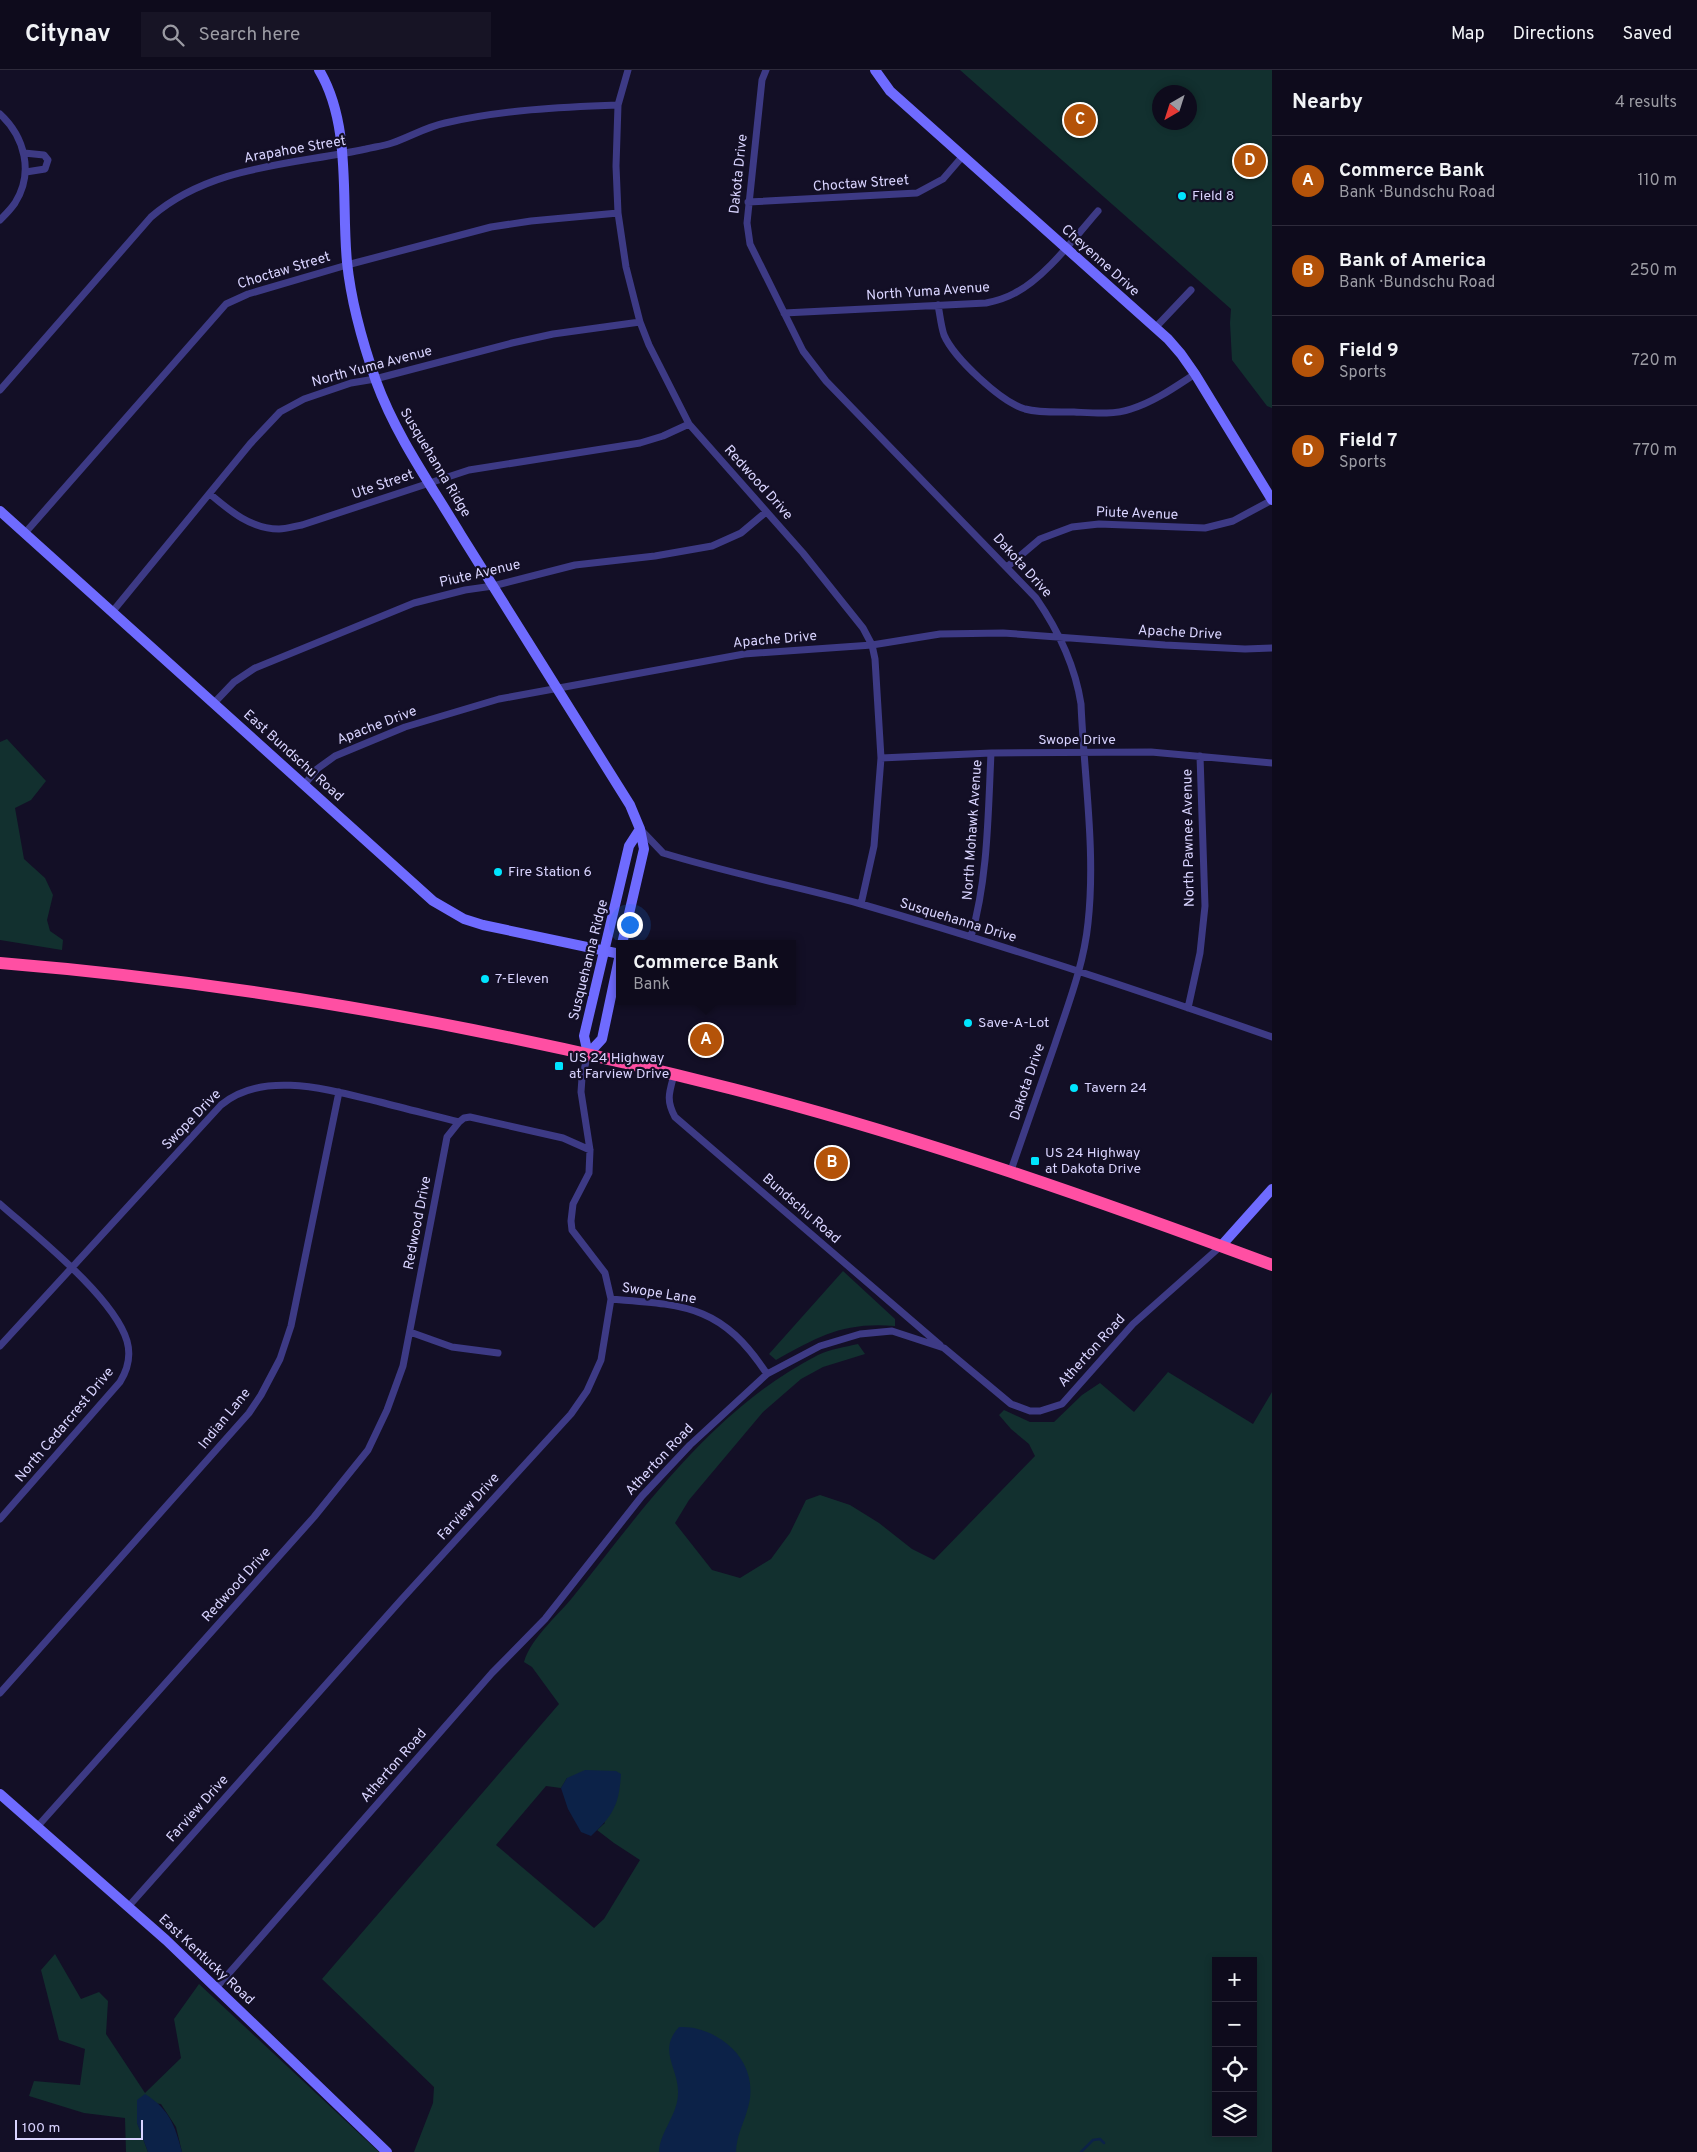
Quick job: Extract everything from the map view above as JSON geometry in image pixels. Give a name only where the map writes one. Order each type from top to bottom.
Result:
[{"type":"highway","points":[[0,963],[137,978],[333,1005],[588,1054],[733,1089],[860,1124],[1010,1172],[1272,1265]]},
{"type":"street","name":"Susquehanna Ridge","points":[[320,70],[332,100],[339,125],[347,265],[357,319],[388,412],[493,586],[630,805],[640,829],[644,849],[623,940]]},
{"type":"street","name":"Redwood Drive","points":[[628,70],[618,105],[616,166],[618,212],[626,267],[640,322],[649,344],[689,424],[803,553],[863,628],[872,646],[875,659],[881,758],[874,846],[861,904]]},
{"type":"street","name":"Dakota Drive","points":[[766,70],[762,80],[747,223],[750,244],[784,313],[804,350],[826,381],[1036,598],[1059,638],[1077,681],[1081,704],[1091,884],[1088,925],[1079,971],[1010,1172]]},
{"type":"street","name":"Cheyenne Drive","points":[[875,70],[890,91],[1155,328],[1181,354],[1272,500]]},
{"type":"street","name":"Arapahoe Street","points":[[0,390],[145,224],[163,207],[197,188],[244,171],[285,161],[342,154],[391,143],[446,123],[530,110],[618,105]]},
{"type":"street","points":[[0,114],[14,130],[26,162],[26,172],[22,188],[15,204],[0,220]]},
{"type":"street","points":[[24,153],[44,155],[48,160],[45,169],[26,172]]},
{"type":"street","name":"Choctaw Street","points":[[748,202],[917,193],[943,179],[962,157]]},
{"type":"street","name":"North Yuma Avenue","points":[[784,313],[986,303],[1016,293],[1038,278],[1098,211]]},
{"type":"street","name":"Choctaw Street","points":[[25,532],[226,304],[248,294],[347,265],[491,227],[618,212]]},
{"type":"street","points":[[1155,328],[1191,290]]},
{"type":"street","points":[[938,305],[942,328],[949,344],[992,391],[1012,404],[1026,409],[1104,414],[1120,412],[1133,409],[1154,399],[1195,374]]},
{"type":"street","name":"North Yuma Avenue","points":[[113,611],[250,444],[280,412],[327,389],[351,383],[376,380],[553,334],[640,322]]},
{"type":"street","name":"Ute Street","points":[[210,494],[232,512],[254,525],[279,529],[302,525],[469,470],[640,443],[663,436],[689,424]]},
{"type":"street","name":"Piute Avenue","points":[[1007,566],[1040,539],[1072,527],[1099,524],[1205,528],[1233,521],[1272,500]]},
{"type":"street","name":"East Bundschu Road","points":[[0,510],[433,901],[464,919],[482,925],[616,953]]},
{"type":"street","name":"Piute Avenue","points":[[214,703],[234,682],[254,668],[414,603],[465,590],[493,586],[575,565],[655,556],[712,546],[741,533],[766,512]]},
{"type":"street","name":"Apache Drive","points":[[304,785],[317,770],[335,756],[406,727],[499,699],[556,687],[744,654],[872,646],[940,634],[1002,633],[1165,646],[1245,650],[1272,648]]},
{"type":"street","name":"Swope Drive","points":[[881,758],[991,754],[1150,752],[1272,763]]},
{"type":"street","name":"North Mohawk Avenue","points":[[971,938],[980,906],[989,812],[991,754]]},
{"type":"street","name":"North Pawnee Avenue","points":[[1188,1008],[1200,954],[1204,906],[1200,756]]},
{"type":"street","name":"Susquehanna Ridge","points":[[588,1054],[584,1036],[629,846],[640,829]]},
{"type":"street","name":"Susquehanna Drive","points":[[640,829],[663,852],[861,904],[1079,971],[1272,1037]]},
{"type":"street","name":"Susquehanna Ridge","points":[[588,1054],[602,1039],[616,972]]},
{"type":"street","points":[[595,989],[611,994]]},
{"type":"street","name":"Farview Drive","points":[[128,1907],[401,1600],[571,1414],[587,1391],[601,1360],[611,1299],[605,1273],[572,1230],[571,1221],[573,1204],[589,1173],[590,1150],[581,1092],[582,1078],[588,1054]]},
{"type":"street","name":"Bundschu Road","points":[[674,1075],[668,1097],[675,1117],[944,1348]]},
{"type":"street","name":"Swope Drive","points":[[0,1346],[230,1097],[247,1089],[279,1085],[311,1087],[339,1092],[458,1122],[470,1117],[563,1138],[590,1150]]},
{"type":"street","name":"Indian Lane","points":[[0,1693],[144,1529],[214,1454],[249,1413],[261,1395],[280,1359],[292,1326],[339,1092]]},
{"type":"street","name":"Redwood Drive","points":[[37,1827],[314,1517],[368,1450],[403,1366],[447,1137],[458,1122]]},
{"type":"street","points":[[1221,1246],[1272,1189]]},
{"type":"street","name":"North Cedarcrest Drive","points":[[0,1204],[72,1268],[103,1301],[123,1331],[129,1352],[128,1364],[120,1382],[0,1518]]},
{"type":"street","name":"Atherton Road","points":[[216,1988],[492,1674],[545,1619],[642,1496],[697,1438],[767,1374],[820,1346],[860,1334],[892,1331],[944,1348],[1011,1404],[1030,1411],[1051,1409],[1062,1404],[1133,1324],[1221,1246]]},
{"type":"street","name":"Swope Lane","points":[[611,1299],[664,1304],[711,1316],[736,1334],[752,1352],[767,1374]]},
{"type":"street","points":[[410,1332],[452,1347],[498,1353]]},
{"type":"street","name":"East Kentucky Road","points":[[0,1794],[216,1988],[387,2152]]},
{"type":"green space","points":[[960,70],[1272,70],[1272,408],[1267,406],[1232,360],[1231,309]]},
{"type":"green space","points":[[7,739],[46,781],[31,800],[15,808],[24,859],[45,878],[53,895],[47,920],[50,931],[63,940],[62,950],[0,940],[0,742]]},
{"type":"green space","points":[[843,1271],[895,1319],[895,1326],[861,1326],[832,1332],[776,1360],[769,1354]]},
{"type":"green space","points":[[858,1344],[865,1354],[823,1367],[801,1379],[763,1412],[689,1500],[675,1523],[712,1570],[740,1578],[771,1559],[790,1533],[806,1500],[820,1495],[850,1505],[879,1523],[912,1549],[934,1560],[1035,1456],[1029,1444],[1011,1429],[999,1415],[1004,1410],[1030,1422],[1054,1422],[1082,1395],[1100,1383],[1134,1412],[1168,1372],[1253,1424],[1272,1392],[1272,2152],[414,2152],[433,2103],[434,2087],[322,1979],[559,1704],[532,1667],[524,1662],[533,1643],[540,1634],[570,1601],[656,1493],[715,1430],[747,1402],[781,1377],[818,1355]],"holes":[[[567,1778],[605,1823],[597,1830],[640,1860],[604,1919],[594,1928],[496,1845],[546,1786],[561,1788]]]},
{"type":"green space","points":[[55,1954],[81,1999],[99,1992],[108,2001],[106,2034],[145,2093],[181,2058],[174,2019],[199,1984],[379,2152],[182,2152],[176,2127],[161,2104],[137,2101],[137,2122],[148,2152],[126,2152],[125,2118],[84,2113],[29,2096],[34,2081],[80,2085],[85,2049],[59,2040],[41,1970]]},
{"type":"water","points":[[585,1770],[616,1771],[621,1774],[619,1793],[614,1808],[605,1822],[591,1836],[581,1832],[568,1809],[561,1788],[567,1778]]},
{"type":"water","points":[[679,2027],[698,2029],[716,2036],[733,2049],[748,2073],[750,2101],[736,2152],[659,2152],[662,2137],[677,2101],[677,2084],[669,2052],[673,2036]]},
{"type":"water","points":[[145,2094],[160,2106],[170,2118],[182,2152],[148,2152],[137,2123],[137,2100]]},
{"type":"waterway","points":[[1081,2152],[1093,2140],[1100,2139],[1104,2143]]},
{"type":"place","name":"Field 9","points":[[1080,120]]},
{"type":"place","name":"Field 7","points":[[1250,161]]},
{"type":"place","name":"Field 8","points":[[1182,196]]},
{"type":"place","name":"Fire Station 6","points":[[498,872]]},
{"type":"place","name":"7-Eleven","points":[[485,979]]},
{"type":"place","name":"Save-A-Lot","points":[[968,1023]]},
{"type":"place","name":"Commerce Bank","points":[[706,1040]]},
{"type":"place","name":"US 24 Highway at Farview Drive","points":[[559,1066]]},
{"type":"place","name":"Tavern 24","points":[[1074,1088]]},
{"type":"place","name":"US 24 Highway at Dakota Drive","points":[[1035,1161]]},
{"type":"place","name":"Bank of America","points":[[832,1163]]}]
